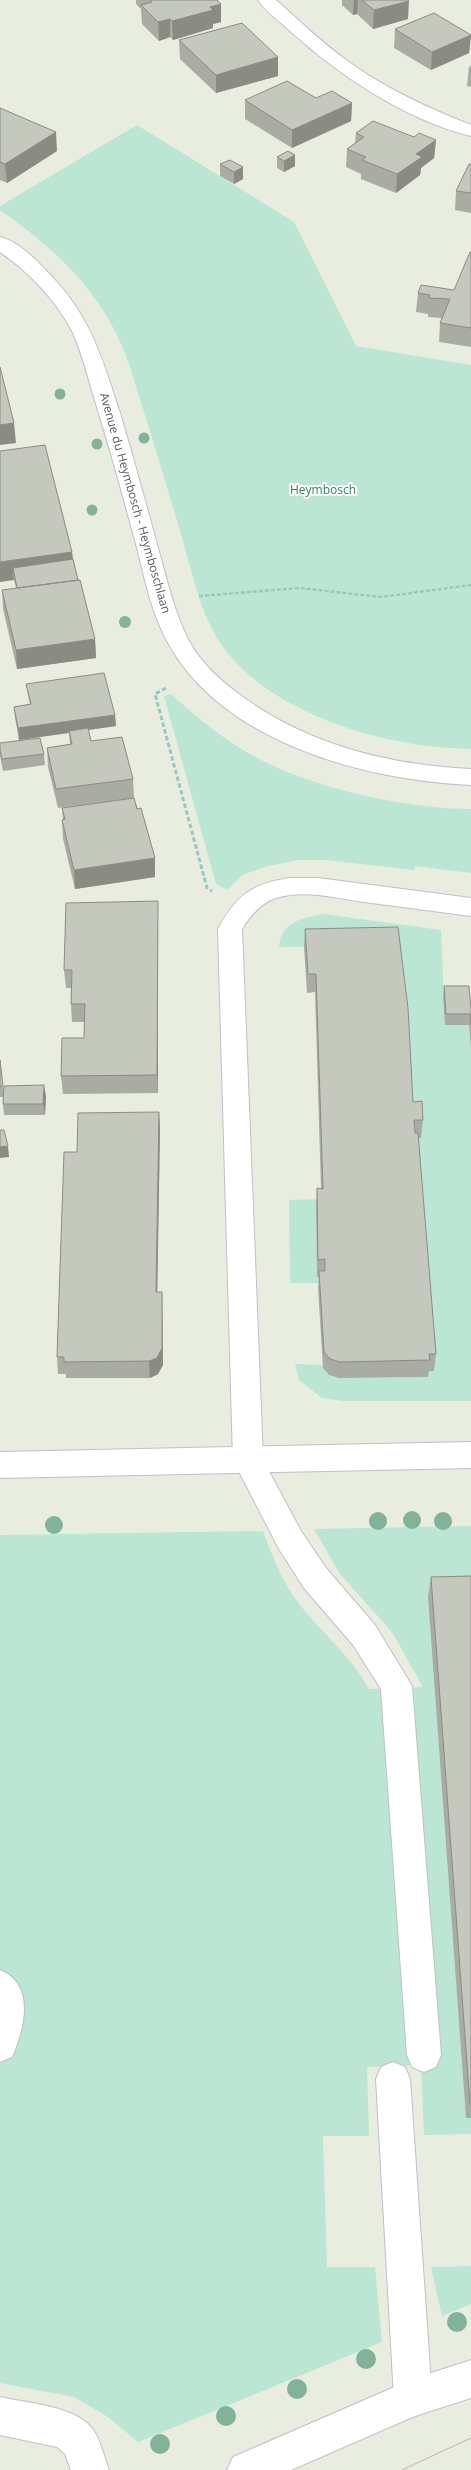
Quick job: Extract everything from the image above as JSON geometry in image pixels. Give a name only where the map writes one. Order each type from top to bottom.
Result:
[{"type":"street","points":[[266,0],[332,58],[355,74],[403,101],[471,131]]},
{"type":"street","name":"Avenue du Heymbosch - Heymboschlaan","points":[[0,243],[38,274],[58,296],[75,319],[87,343],[119,442],[161,600],[185,654],[222,692],[276,730],[347,758],[390,769],[442,776],[471,777]]},
{"type":"street","points":[[424,2055],[396,1686],[364,1634],[320,1583],[300,1555],[248,1460],[230,929],[238,912],[253,898],[272,890],[295,886],[318,887],[471,907]]},
{"type":"street","points":[[0,1465],[471,1455]]},
{"type":"street","points":[[0,1987],[8,2000],[0,2045]]},
{"type":"street","points":[[393,2079],[413,2398]]},
{"type":"street","points":[[246,2470],[413,2398],[471,2380]]},
{"type":"street","points":[[0,2416],[67,2430],[79,2442],[90,2470]]},
{"type":"path","points":[[161,600],[300,588],[381,597],[471,585]]},
{"type":"path","points":[[169,687],[155,694],[207,888],[218,893]]},
{"type":"green space","name":"Heymbosch","points":[[137,125],[294,222],[356,346],[471,365],[471,749],[401,742],[363,733],[327,720],[292,704],[260,684],[233,660],[213,631],[198,594],[128,361],[118,337],[92,294],[76,275],[41,241],[0,210],[0,206]]},
{"type":"green space","points":[[171,694],[228,741],[289,773],[314,782],[394,802],[421,806],[471,809],[471,873],[415,866],[414,870],[326,860],[299,860],[264,867],[242,875],[227,890],[216,884],[164,696]]},
{"type":"green space","points":[[323,914],[441,930],[445,1025],[469,1025],[471,1049],[471,1401],[344,1401],[322,1398],[299,1380],[295,1364],[323,1365],[328,1374],[339,1378],[428,1377],[427,1371],[434,1370],[396,945],[279,947],[281,938],[288,926],[300,920]]},
{"type":"green space","points":[[322,1199],[316,1206],[317,1277],[324,1277],[324,1283],[290,1283],[289,1200]]},
{"type":"green space","points":[[471,1526],[471,2134],[424,2135],[421,2065],[367,2067],[369,2136],[323,2136],[327,2267],[375,2267],[382,2342],[138,2442],[108,2417],[74,2397],[0,2383],[0,1535],[263,1531],[280,1573],[294,1597],[352,1664],[369,1689],[423,1687],[392,1632],[340,1574],[314,1529]]},
{"type":"green space","points":[[471,2266],[471,2304],[442,2316],[431,2267]]},
{"type":"building","points":[[150,0],[217,0],[221,4],[210,7],[213,10],[172,21],[170,19],[158,22],[141,5],[152,2]]},
{"type":"building","points":[[362,0],[408,0],[409,1],[374,10]]},
{"type":"building","points":[[434,13],[471,35],[432,52],[395,29]]},
{"type":"building","points":[[242,23],[278,57],[216,75],[179,40]]},
{"type":"building","points":[[287,81],[316,98],[332,91],[352,103],[292,130],[245,100]]},
{"type":"building","points":[[0,108],[56,132],[5,164],[0,162]]},
{"type":"building","points":[[373,121],[414,137],[419,133],[436,140],[416,154],[422,157],[397,174],[362,160],[366,157],[347,149],[364,137],[356,133]]},
{"type":"building","points":[[288,151],[295,155],[284,161],[277,157]]},
{"type":"building","points":[[230,160],[243,167],[234,172],[220,164]]},
{"type":"building","points":[[469,164],[471,164],[471,193],[456,191]]},
{"type":"building","points":[[470,252],[471,328],[440,323],[450,299],[429,298],[430,295],[418,293],[421,285],[454,290]]},
{"type":"building","points":[[0,367],[14,423],[0,425]]},
{"type":"building","points":[[45,445],[72,552],[0,562],[0,451]]},
{"type":"building","points":[[73,559],[78,580],[17,588],[13,568]]},
{"type":"building","points":[[80,580],[95,639],[16,650],[2,590]]},
{"type":"building","points":[[104,673],[115,715],[18,728],[14,707],[31,704],[26,684]]},
{"type":"building","points":[[88,728],[91,741],[122,737],[133,779],[56,789],[47,748],[72,744],[69,731]]},
{"type":"building","points":[[40,738],[44,754],[2,759],[0,743]]},
{"type":"building","points":[[134,798],[137,809],[141,808],[155,858],[74,870],[62,820],[65,819],[62,808]]},
{"type":"building","points":[[158,901],[157,1075],[61,1076],[62,1038],[84,1038],[85,1004],[71,1004],[72,970],[64,970],[66,903]]},
{"type":"building","points":[[398,927],[408,1008],[413,1102],[422,1101],[423,1120],[414,1120],[415,1133],[418,1133],[436,1354],[429,1354],[430,1360],[340,1362],[330,1359],[324,1352],[319,1271],[325,1271],[325,1259],[318,1260],[317,1188],[323,1189],[316,974],[308,974],[305,929]]},
{"type":"building","points":[[444,986],[469,986],[471,1024],[470,1014],[446,1014]]},
{"type":"building","points":[[0,1060],[3,1086],[0,1086]]},
{"type":"building","points":[[44,1085],[43,1104],[3,1104],[4,1086]]},
{"type":"building","points":[[159,1112],[156,1292],[162,1292],[162,1348],[157,1358],[149,1361],[64,1362],[64,1357],[57,1357],[64,1152],[77,1152],[78,1113]]},
{"type":"building","points":[[0,1130],[4,1130],[8,1146],[0,1147]]},
{"type":"building","points":[[471,1576],[471,2104],[470,2104],[431,1577]]},
{"type":"tram line","points":[[402,2470],[471,2438]]}]
